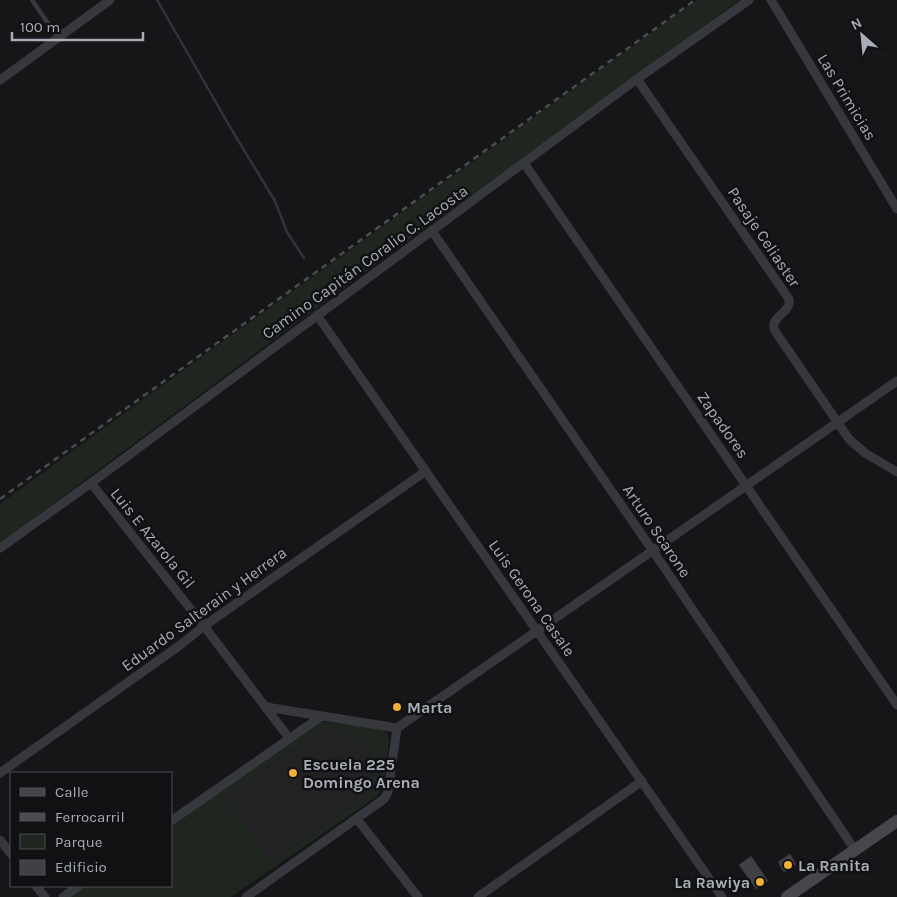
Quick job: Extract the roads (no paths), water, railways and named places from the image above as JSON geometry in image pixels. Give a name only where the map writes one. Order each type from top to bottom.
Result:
[{"type":"street","points":[[0,80],[110,0]]},
{"type":"street","name":"Camino Capitán Coralio C. Lacosta","points":[[0,548],[91,483],[638,79],[749,0]]},
{"type":"street","name":"Las Primicias","points":[[771,0],[897,209]]},
{"type":"street","name":"Pasaje Celiaster","points":[[638,79],[789,299],[788,307],[774,322],[773,327],[849,439],[897,472]]},
{"type":"street","name":"Zapadores","points":[[524,163],[897,705]]},
{"type":"street","name":"Arturo Scarone","points":[[432,231],[855,850]]},
{"type":"street","name":"Luis Gerona Casale","points":[[317,315],[722,897]]},
{"type":"street","points":[[266,707],[397,728],[897,381]]},
{"type":"street","name":"Eduardo Salterain y Herrera","points":[[0,773],[179,646],[204,626],[426,471]]},
{"type":"street","name":"Luis E Azarola Gil","points":[[91,483],[204,626],[289,738]]},
{"type":"street","points":[[172,820],[322,716]]},
{"type":"street","points":[[246,897],[384,799],[388,792],[397,728]]},
{"type":"street","points":[[478,897],[642,781]]},
{"type":"street","points":[[357,820],[418,897]]},
{"type":"street","points":[[790,896],[897,820]]},
{"type":"street","points":[[0,840],[10,853]]},
{"type":"street","points":[[37,887],[45,897]]},
{"type":"street","points":[[63,897],[78,887]]},
{"type":"lane","points":[[32,0],[58,38]]},
{"type":"waterway","points":[[157,0],[275,201],[287,232],[304,258]]},
{"type":"railway","points":[[0,499],[695,0]]},
{"type":"place","name":"Marta","points":[[397,707]]},
{"type":"place","name":"Escuela 225 Domingo Arena","points":[[293,773]]},
{"type":"place","name":"La Ranita","points":[[788,865]]},
{"type":"place","name":"La Rawiya","points":[[760,882]]}]
